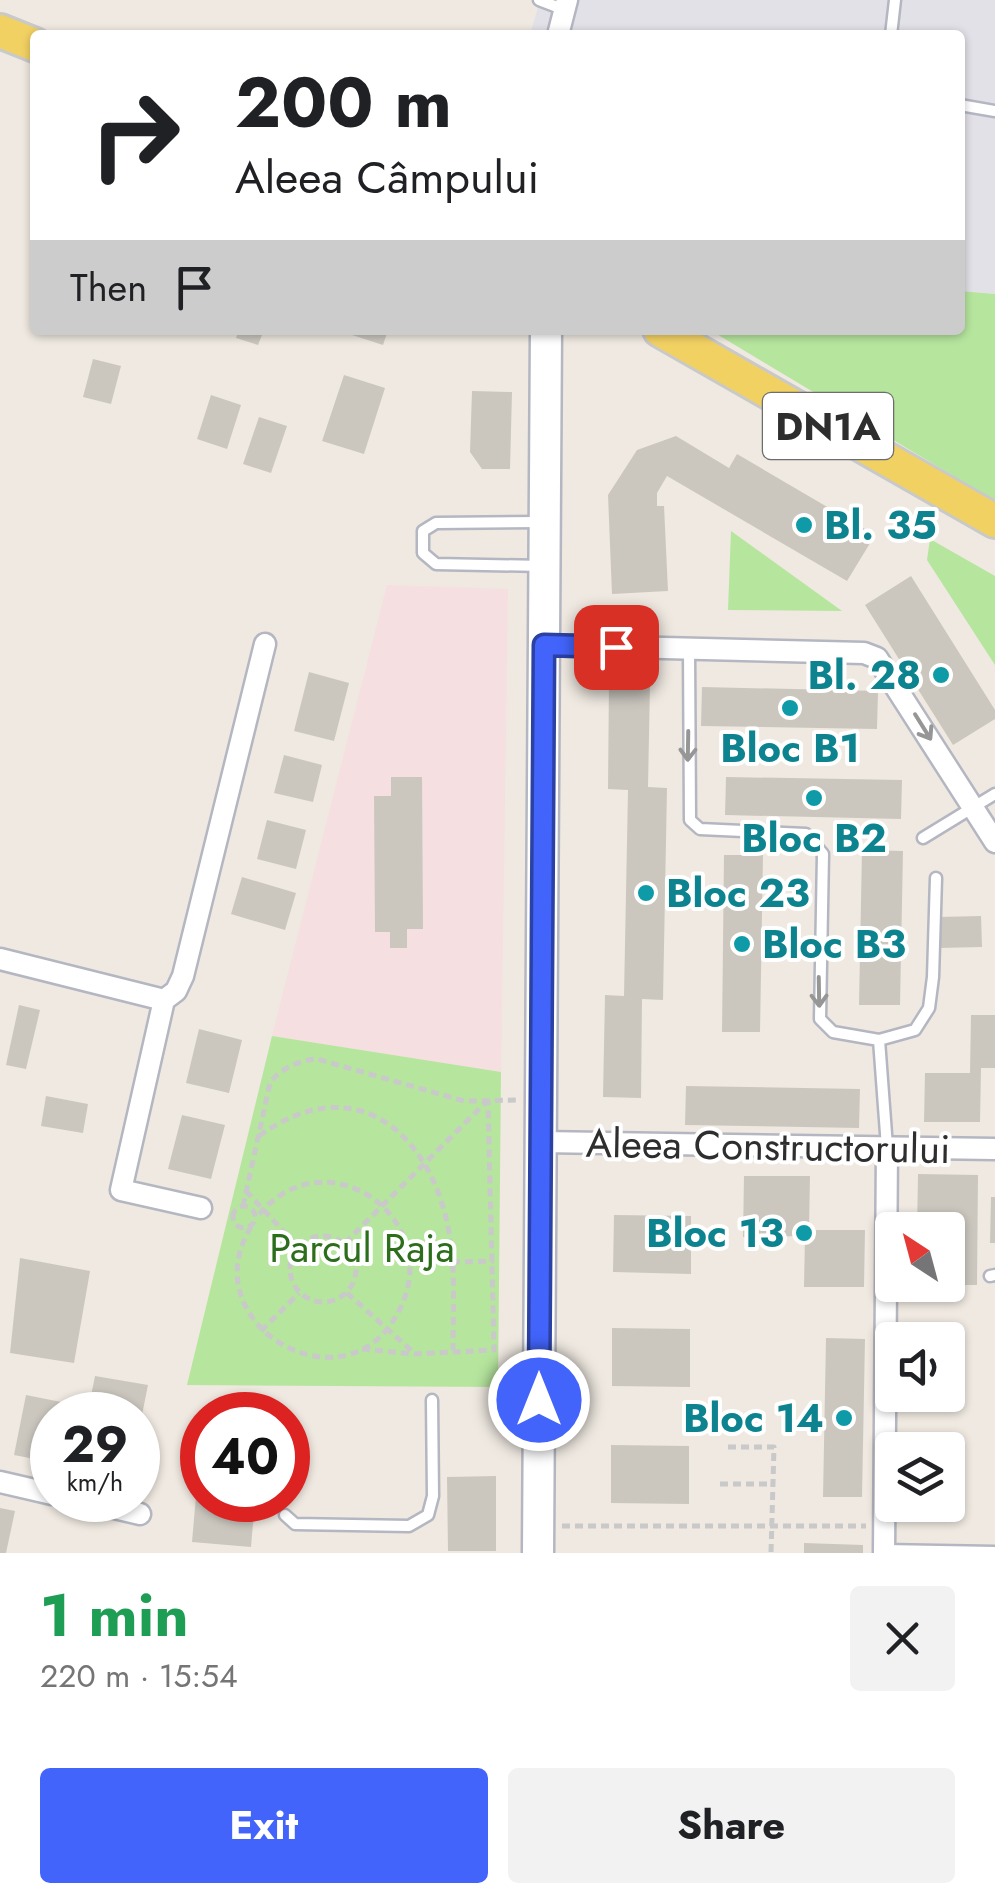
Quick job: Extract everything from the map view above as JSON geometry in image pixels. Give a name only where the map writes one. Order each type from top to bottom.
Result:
[{"type":"main road","points":[[0,31],[30,43]]},
{"type":"main road","name":"DN1A","points":[[669,335],[995,521]]},
{"type":"street","points":[[559,30],[566,5]]},
{"type":"street","points":[[538,1539],[546,335]]},
{"type":"street","points":[[202,1208],[120,1190],[164,1000],[176,991],[183,976],[266,644]]},
{"type":"street","points":[[544,645],[864,653],[877,658],[995,842]]},
{"type":"street","points":[[0,959],[164,1000]]},
{"type":"street","name":"Aleea Constructorului","points":[[541,1142],[995,1149]]},
{"type":"street","points":[[884,1551],[888,1148]]},
{"type":"street","points":[[0,1482],[30,1489]]},
{"type":"lane","points":[[539,0],[566,5]]},
{"type":"lane","points":[[892,30],[895,0]]},
{"type":"lane","points":[[965,106],[995,110]]},
{"type":"lane","points":[[544,566],[436,564],[422,554],[423,531],[436,523],[545,522]]},
{"type":"lane","points":[[689,648],[690,820],[700,830],[806,834],[816,841],[823,854],[820,1019],[833,1032],[879,1040],[916,1030],[928,1008],[936,878]]},
{"type":"lane","points":[[923,838],[995,794]]},
{"type":"lane","points":[[879,1040],[888,1148]]},
{"type":"lane","points":[[293,1522],[410,1526],[428,1516],[432,1496],[432,1400]]},
{"type":"lane","points":[[884,1551],[995,1552]]},
{"type":"path","points":[[251,1227],[240,1228],[234,1223],[234,1212],[243,1206],[272,1079],[311,1059],[464,1101],[488,1100]]},
{"type":"path","points":[[344,1243],[488,1100]]},
{"type":"path","points":[[361,1349],[388,1329],[411,1283],[402,1228],[383,1205],[362,1190],[334,1181],[304,1185],[258,1214],[238,1248],[238,1283],[246,1312],[260,1332],[292,1350],[322,1357],[361,1349],[414,1354],[494,1350],[488,1100]]},
{"type":"path","points":[[257,1138],[297,1116],[362,1108],[386,1120],[424,1164],[442,1205],[452,1262],[453,1350]]},
{"type":"path","points":[[246,1191],[258,1214]]},
{"type":"path","points":[[243,1206],[254,1210],[298,1248]]},
{"type":"path","points":[[316,1237],[344,1243],[356,1264],[347,1293],[318,1302],[300,1293],[290,1266],[298,1248],[316,1237]]},
{"type":"path","points":[[452,1262],[494,1261]]},
{"type":"path","points":[[260,1332],[300,1293]]},
{"type":"path","points":[[347,1293],[414,1354]]},
{"type":"path","points":[[728,1447],[774,1447],[771,1553]]},
{"type":"path","points":[[720,1484],[772,1484]]},
{"type":"path","points":[[538,1539],[772,1526],[884,1526]]},
{"type":"shaded area","points":[[540,0],[995,0],[995,294],[965,291],[965,30],[531,30]]},
{"type":"shaded area","points":[[387,585],[508,589],[501,1072],[272,1036]]},
{"type":"green space","points":[[965,291],[995,294],[995,501],[718,335],[965,335]]},
{"type":"green space","points":[[731,531],[842,611],[728,610]]},
{"type":"green space","points":[[930,539],[995,576],[995,665],[927,560]]},
{"type":"green space","name":"Parcul Raja","points":[[272,1036],[501,1072],[498,1387],[187,1385]]},
{"type":"building","points":[[237,335],[262,335],[258,345],[236,338]]},
{"type":"building","points":[[352,335],[386,335],[383,345]]},
{"type":"building","points":[[93,359],[121,366],[111,404],[83,397]]},
{"type":"building","points":[[344,375],[385,388],[364,454],[322,441]]},
{"type":"building","points":[[472,391],[512,392],[510,469],[482,469],[470,452]]},
{"type":"building","points":[[211,395],[241,405],[227,449],[197,439]]},
{"type":"building","points":[[259,417],[287,426],[271,473],[243,464]]},
{"type":"building","name":"Bl. 35","points":[[676,436],[729,468],[737,454],[875,535],[847,581],[667,476],[657,493],[657,506],[664,506],[668,591],[612,594],[608,495],[637,450]]},
{"type":"building","name":"Bl. 28","points":[[911,576],[995,710],[995,719],[953,745],[865,605]]},
{"type":"building","points":[[309,672],[349,683],[334,741],[294,731]]},
{"type":"building","name":"Bloc 23","points":[[609,682],[650,683],[648,787],[667,788],[663,1000],[642,999],[641,1098],[603,1097],[605,995],[624,996],[628,790],[608,789]]},
{"type":"building","name":"Bloc B1","points":[[702,687],[878,691],[877,729],[701,726]]},
{"type":"building","points":[[284,755],[322,765],[313,802],[274,793]]},
{"type":"building","points":[[391,777],[422,777],[423,929],[407,929],[407,948],[390,948],[390,932],[375,932],[374,796],[391,796]]},
{"type":"building","name":"Bloc B2","points":[[726,777],[902,780],[901,819],[725,815]]},
{"type":"building","points":[[267,820],[306,830],[296,869],[257,859]]},
{"type":"building","points":[[862,850],[903,851],[900,1005],[859,1005]]},
{"type":"building","name":"Bloc B3","points":[[724,855],[763,855],[760,1032],[722,1032]]},
{"type":"building","points":[[242,877],[296,893],[285,930],[231,914]]},
{"type":"building","points":[[981,916],[982,947],[939,948],[938,917]]},
{"type":"building","points":[[19,1005],[40,1010],[26,1069],[6,1065]]},
{"type":"building","points":[[971,1015],[995,1015],[995,1068],[981,1068],[980,1122],[924,1122],[925,1073],[970,1073]]},
{"type":"building","points":[[199,1029],[242,1040],[229,1093],[186,1083]]},
{"type":"building","points":[[686,1086],[860,1089],[859,1128],[685,1125]]},
{"type":"building","points":[[46,1096],[88,1104],[83,1133],[41,1126]]},
{"type":"building","points":[[182,1115],[225,1125],[211,1179],[168,1169]]},
{"type":"building","points":[[918,1174],[978,1175],[977,1285],[965,1285],[965,1212],[917,1212]]},
{"type":"building","name":"Bloc 13","points":[[744,1176],[810,1176],[809,1230],[865,1230],[864,1287],[804,1287],[805,1236],[743,1237]]},
{"type":"building","points":[[991,1197],[995,1197],[995,1243],[990,1243]]},
{"type":"building","points":[[614,1215],[691,1216],[691,1274],[613,1272]]},
{"type":"building","points":[[20,1258],[90,1271],[74,1363],[10,1353]]},
{"type":"building","points":[[612,1328],[690,1329],[690,1387],[612,1386]]},
{"type":"building","name":"Bloc 14","points":[[826,1338],[865,1339],[862,1497],[823,1497]]},
{"type":"building","points":[[95,1376],[148,1385],[147,1392],[92,1392]]},
{"type":"building","points":[[26,1395],[30,1396],[30,1458],[14,1455]]},
{"type":"building","points":[[611,1445],[689,1446],[689,1504],[611,1503]]},
{"type":"building","points":[[496,1476],[496,1551],[448,1551],[447,1477]]},
{"type":"building","points":[[0,1508],[15,1511],[6,1553],[0,1553]]},
{"type":"building","points":[[194,1522],[253,1522],[251,1547],[192,1542]]},
{"type":"building","points":[[804,1543],[863,1545],[863,1553],[804,1553]]},
{"type":"place","name":"Bl. 35","points":[[804,525]]},
{"type":"place","name":"Bl. 28","points":[[941,675]]},
{"type":"place","name":"Bloc B1","points":[[790,708]]},
{"type":"place","name":"Bloc B2","points":[[814,798]]},
{"type":"place","name":"Bloc 23","points":[[646,893]]},
{"type":"place","name":"Bloc B3","points":[[742,944]]},
{"type":"place","name":"Bloc 13","points":[[804,1233]]},
{"type":"place","name":"Bloc 14","points":[[844,1418]]},
{"type":"route","points":[[539,1400],[544,645],[616,647]]}]
